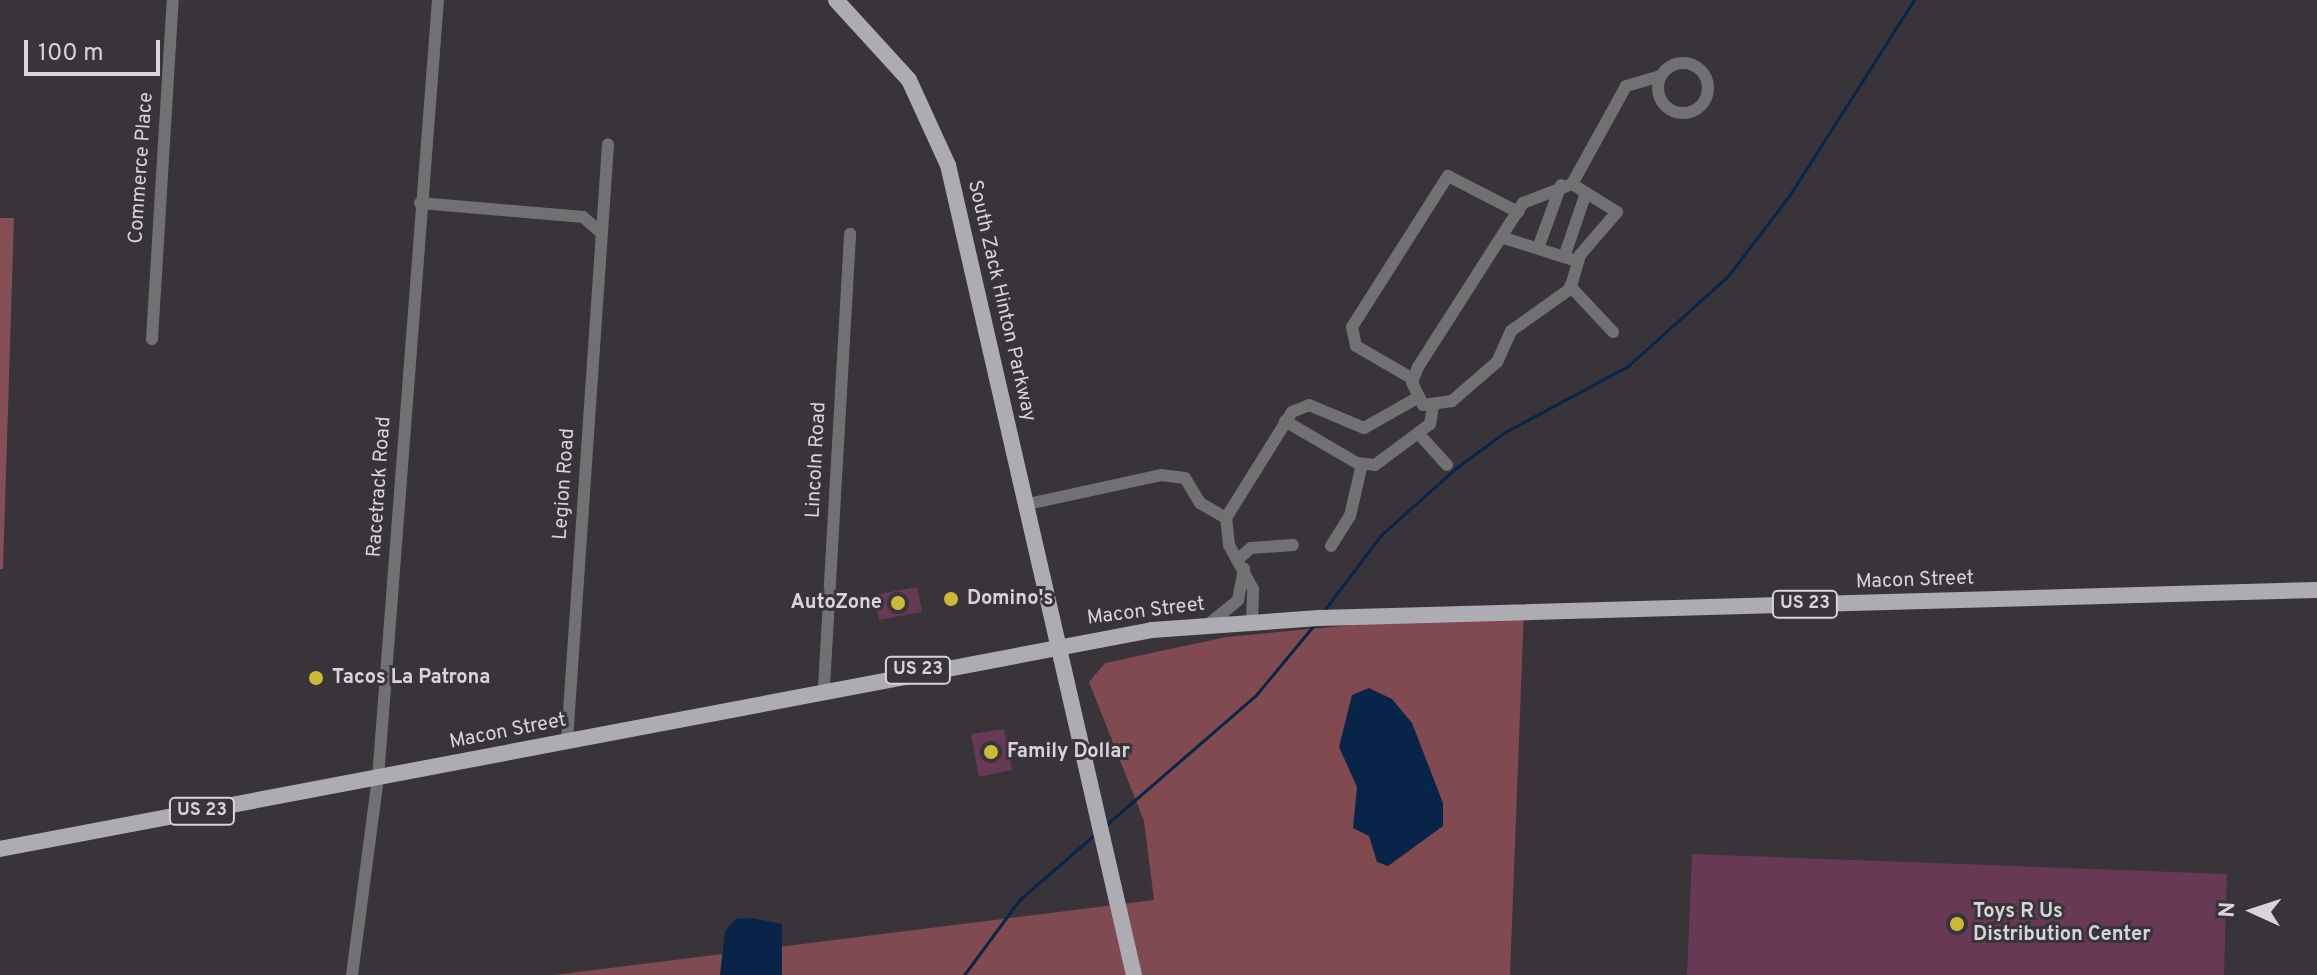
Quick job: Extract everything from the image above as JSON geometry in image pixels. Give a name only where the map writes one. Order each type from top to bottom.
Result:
[{"type":"main road","name":"South Zack Hinton Parkway","points":[[836,0],[909,80],[948,165],[1134,975]]},
{"type":"main road","name":"Macon Street","points":[[0,849],[378,778],[824,687],[1059,644],[1206,625],[2317,590]]},
{"type":"street","name":"Commerce Place","points":[[152,339],[173,0]]},
{"type":"street","name":"Racetrack Road","points":[[352,975],[378,778],[438,0]]},
{"type":"street","points":[[1538,248],[1566,184],[1626,86],[1661,76],[1669,65],[1702,66],[1704,107],[1663,108],[1661,76]]},
{"type":"street","name":"Legion Road","points":[[567,740],[599,231],[608,144]]},
{"type":"street","points":[[1413,379],[1356,346],[1352,327],[1448,176],[1518,212]]},
{"type":"street","points":[[1566,184],[1617,212],[1571,259]]},
{"type":"street","points":[[1433,407],[1417,398],[1413,379],[1518,212],[1566,184]]},
{"type":"street","points":[[1586,193],[1571,259],[1570,286],[1613,332]]},
{"type":"street","points":[[420,203],[583,217],[599,231]]},
{"type":"street","name":"Lincoln Road","points":[[824,687],[850,234]]},
{"type":"street","points":[[1504,238],[1571,259]]},
{"type":"street","points":[[1285,421],[1362,464],[1375,465],[1418,433],[1433,407],[1452,401],[1492,367],[1511,331],[1570,286]]},
{"type":"street","points":[[1226,518],[1285,421],[1309,405],[1364,428],[1417,398]]},
{"type":"street","points":[[1418,433],[1447,465]]},
{"type":"street","points":[[1331,546],[1350,516],[1362,464]]},
{"type":"street","points":[[1028,504],[1161,475],[1185,478],[1200,503],[1226,518],[1240,564],[1253,589],[1252,622]]},
{"type":"street","points":[[1206,625],[1233,608],[1240,564],[1251,548],[1293,545]]},
{"type":"shaded area","points":[[0,218],[14,218],[3,569],[0,569]]},
{"type":"shaded area","points":[[1524,609],[1510,975],[554,975],[1154,900],[1144,821],[1089,682],[1105,663],[1226,637]]},
{"type":"water","points":[[1369,688],[1392,699],[1412,723],[1443,803],[1443,826],[1388,866],[1377,862],[1369,836],[1353,828],[1357,787],[1339,747],[1352,695]]},
{"type":"water","points":[[752,918],[782,924],[782,975],[720,975],[725,931],[736,919]]},
{"type":"building","name":"AutoZone","points":[[917,587],[922,612],[879,620],[874,595]]},
{"type":"building","name":"Family Dollar","points":[[1004,729],[1012,770],[979,777],[971,734]]},
{"type":"building","name":"Toys R Us Distribution Center","points":[[1692,854],[2227,874],[2224,975],[1687,975]]},
{"type":"waterway","points":[[1322,613],[1381,535],[1456,468],[1505,432],[1628,366],[1728,276],[1789,196],[1914,0]]},
{"type":"waterway","points":[[1106,825],[1256,695],[1313,626]]},
{"type":"waterway","points":[[964,975],[1019,900],[1094,835]]},
{"type":"place","name":"Domino's","points":[[951,599]]},
{"type":"place","name":"AutoZone","points":[[898,603]]},
{"type":"place","name":"Tacos La Patrona","points":[[316,678]]},
{"type":"place","name":"Family Dollar","points":[[991,752]]},
{"type":"place","name":"Toys R Us Distribution Center","points":[[1957,924]]}]
